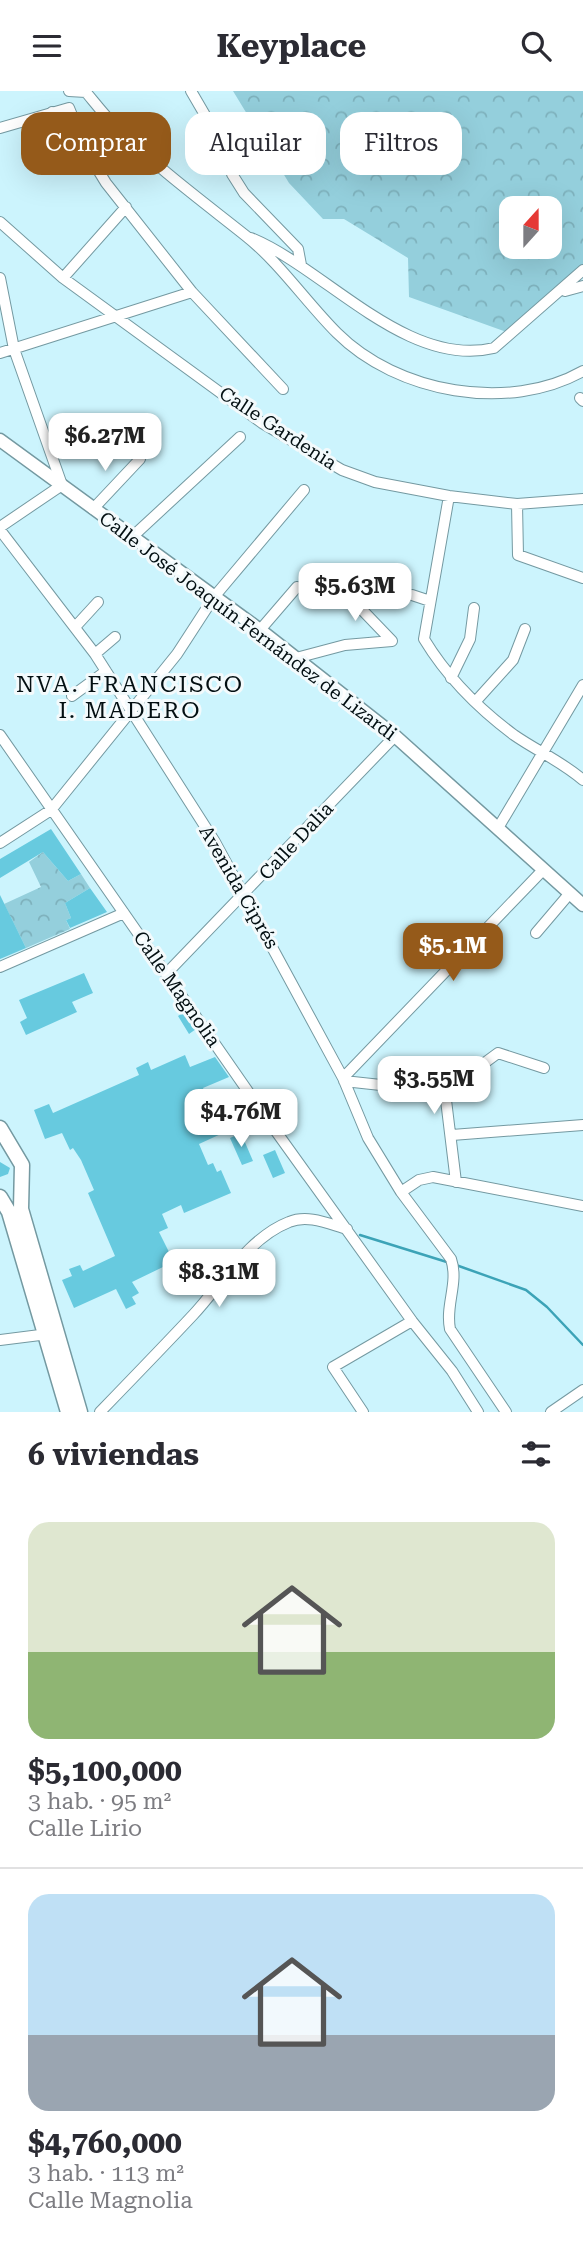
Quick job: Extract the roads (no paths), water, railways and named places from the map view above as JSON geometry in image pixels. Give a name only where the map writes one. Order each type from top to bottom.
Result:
[{"type":"main road","points":[[0,1128],[22,1165],[10,1212]]},
{"type":"main road","points":[[0,1197],[10,1212],[80,1412]]},
{"type":"main road","points":[[52,1333],[68,1412]]},
{"type":"street","points":[[69,91],[85,92],[115,126],[162,169],[248,237],[338,334],[372,360],[394,372],[428,384],[480,393],[551,387],[583,371]]},
{"type":"street","points":[[191,91],[203,112]]},
{"type":"street","points":[[52,112],[69,108],[71,112]]},
{"type":"street","points":[[0,128],[21,122]]},
{"type":"street","points":[[102,175],[192,292],[283,390]]},
{"type":"street","points":[[233,175],[244,193],[298,249],[301,265]]},
{"type":"street","points":[[63,278],[126,208]]},
{"type":"street","name":"Calle Gardenia","points":[[0,222],[63,278],[119,316],[262,423],[342,470],[375,482],[449,496],[517,504],[583,499]]},
{"type":"street","points":[[248,237],[301,265],[397,329],[458,351],[477,352],[494,348],[583,270]]},
{"type":"street","points":[[0,278],[14,349],[62,485],[0,529]]},
{"type":"street","points":[[558,293],[583,286]]},
{"type":"street","points":[[0,353],[192,292]]},
{"type":"street","points":[[131,538],[240,437]]},
{"type":"street","name":"Calle José Joaquín Fernández de Lizardi","points":[[0,440],[260,630],[395,736],[583,905]]},
{"type":"street","points":[[93,509],[140,459]]},
{"type":"street","points":[[0,843],[51,810],[177,654],[214,597],[304,490]]},
{"type":"street","points":[[449,496],[424,639],[451,678],[513,734],[544,754],[559,759],[583,780]]},
{"type":"street","points":[[517,504],[518,555],[583,578]]},
{"type":"street","name":"Avenida Ciprés","points":[[0,529],[95,653],[245,894],[344,1080],[368,1138],[401,1192],[451,1259],[454,1271],[447,1318],[450,1329],[506,1412]]},
{"type":"street","points":[[260,630],[297,587]]},
{"type":"street","points":[[296,658],[345,645],[392,641],[343,590]]},
{"type":"street","points":[[412,595],[430,601]]},
{"type":"street","points":[[76,625],[99,602]]},
{"type":"street","points":[[451,678],[470,639],[474,608]]},
{"type":"street","points":[[476,701],[520,650],[525,629]]},
{"type":"street","points":[[95,653],[115,637]]},
{"type":"street","points":[[72,696],[106,671]]},
{"type":"street","points":[[498,828],[583,685]]},
{"type":"street","name":"Calle Magnolia","points":[[0,735],[412,1321],[452,1371],[478,1412]]},
{"type":"street","name":"Calle Dalia","points":[[166,974],[395,736]]},
{"type":"street","points":[[344,1080],[543,870]]},
{"type":"street","points":[[536,933],[570,893]]},
{"type":"street","points":[[0,967],[124,913]]},
{"type":"street","points":[[344,1080],[445,1093],[498,1053],[544,1068]]},
{"type":"street","points":[[445,1093],[456,1182]]},
{"type":"street","points":[[452,1135],[583,1125]]},
{"type":"street","points":[[401,1192],[425,1178],[583,1206]]},
{"type":"street","points":[[100,1412],[195,1313],[245,1255],[275,1229],[292,1220],[312,1219],[347,1229]]},
{"type":"street","points":[[363,1412],[333,1367],[412,1321]]},
{"type":"street","points":[[0,1340],[52,1333]]},
{"type":"street","points":[[551,1412],[583,1390]]},
{"type":"waterway","points":[[360,1235],[450,1263]]},
{"type":"waterway","points":[[456,1265],[526,1290],[547,1307],[583,1345]]},
{"type":"district","name":"NVA. FRANCISCO I. MADERO","points":[[130,697]]}]
